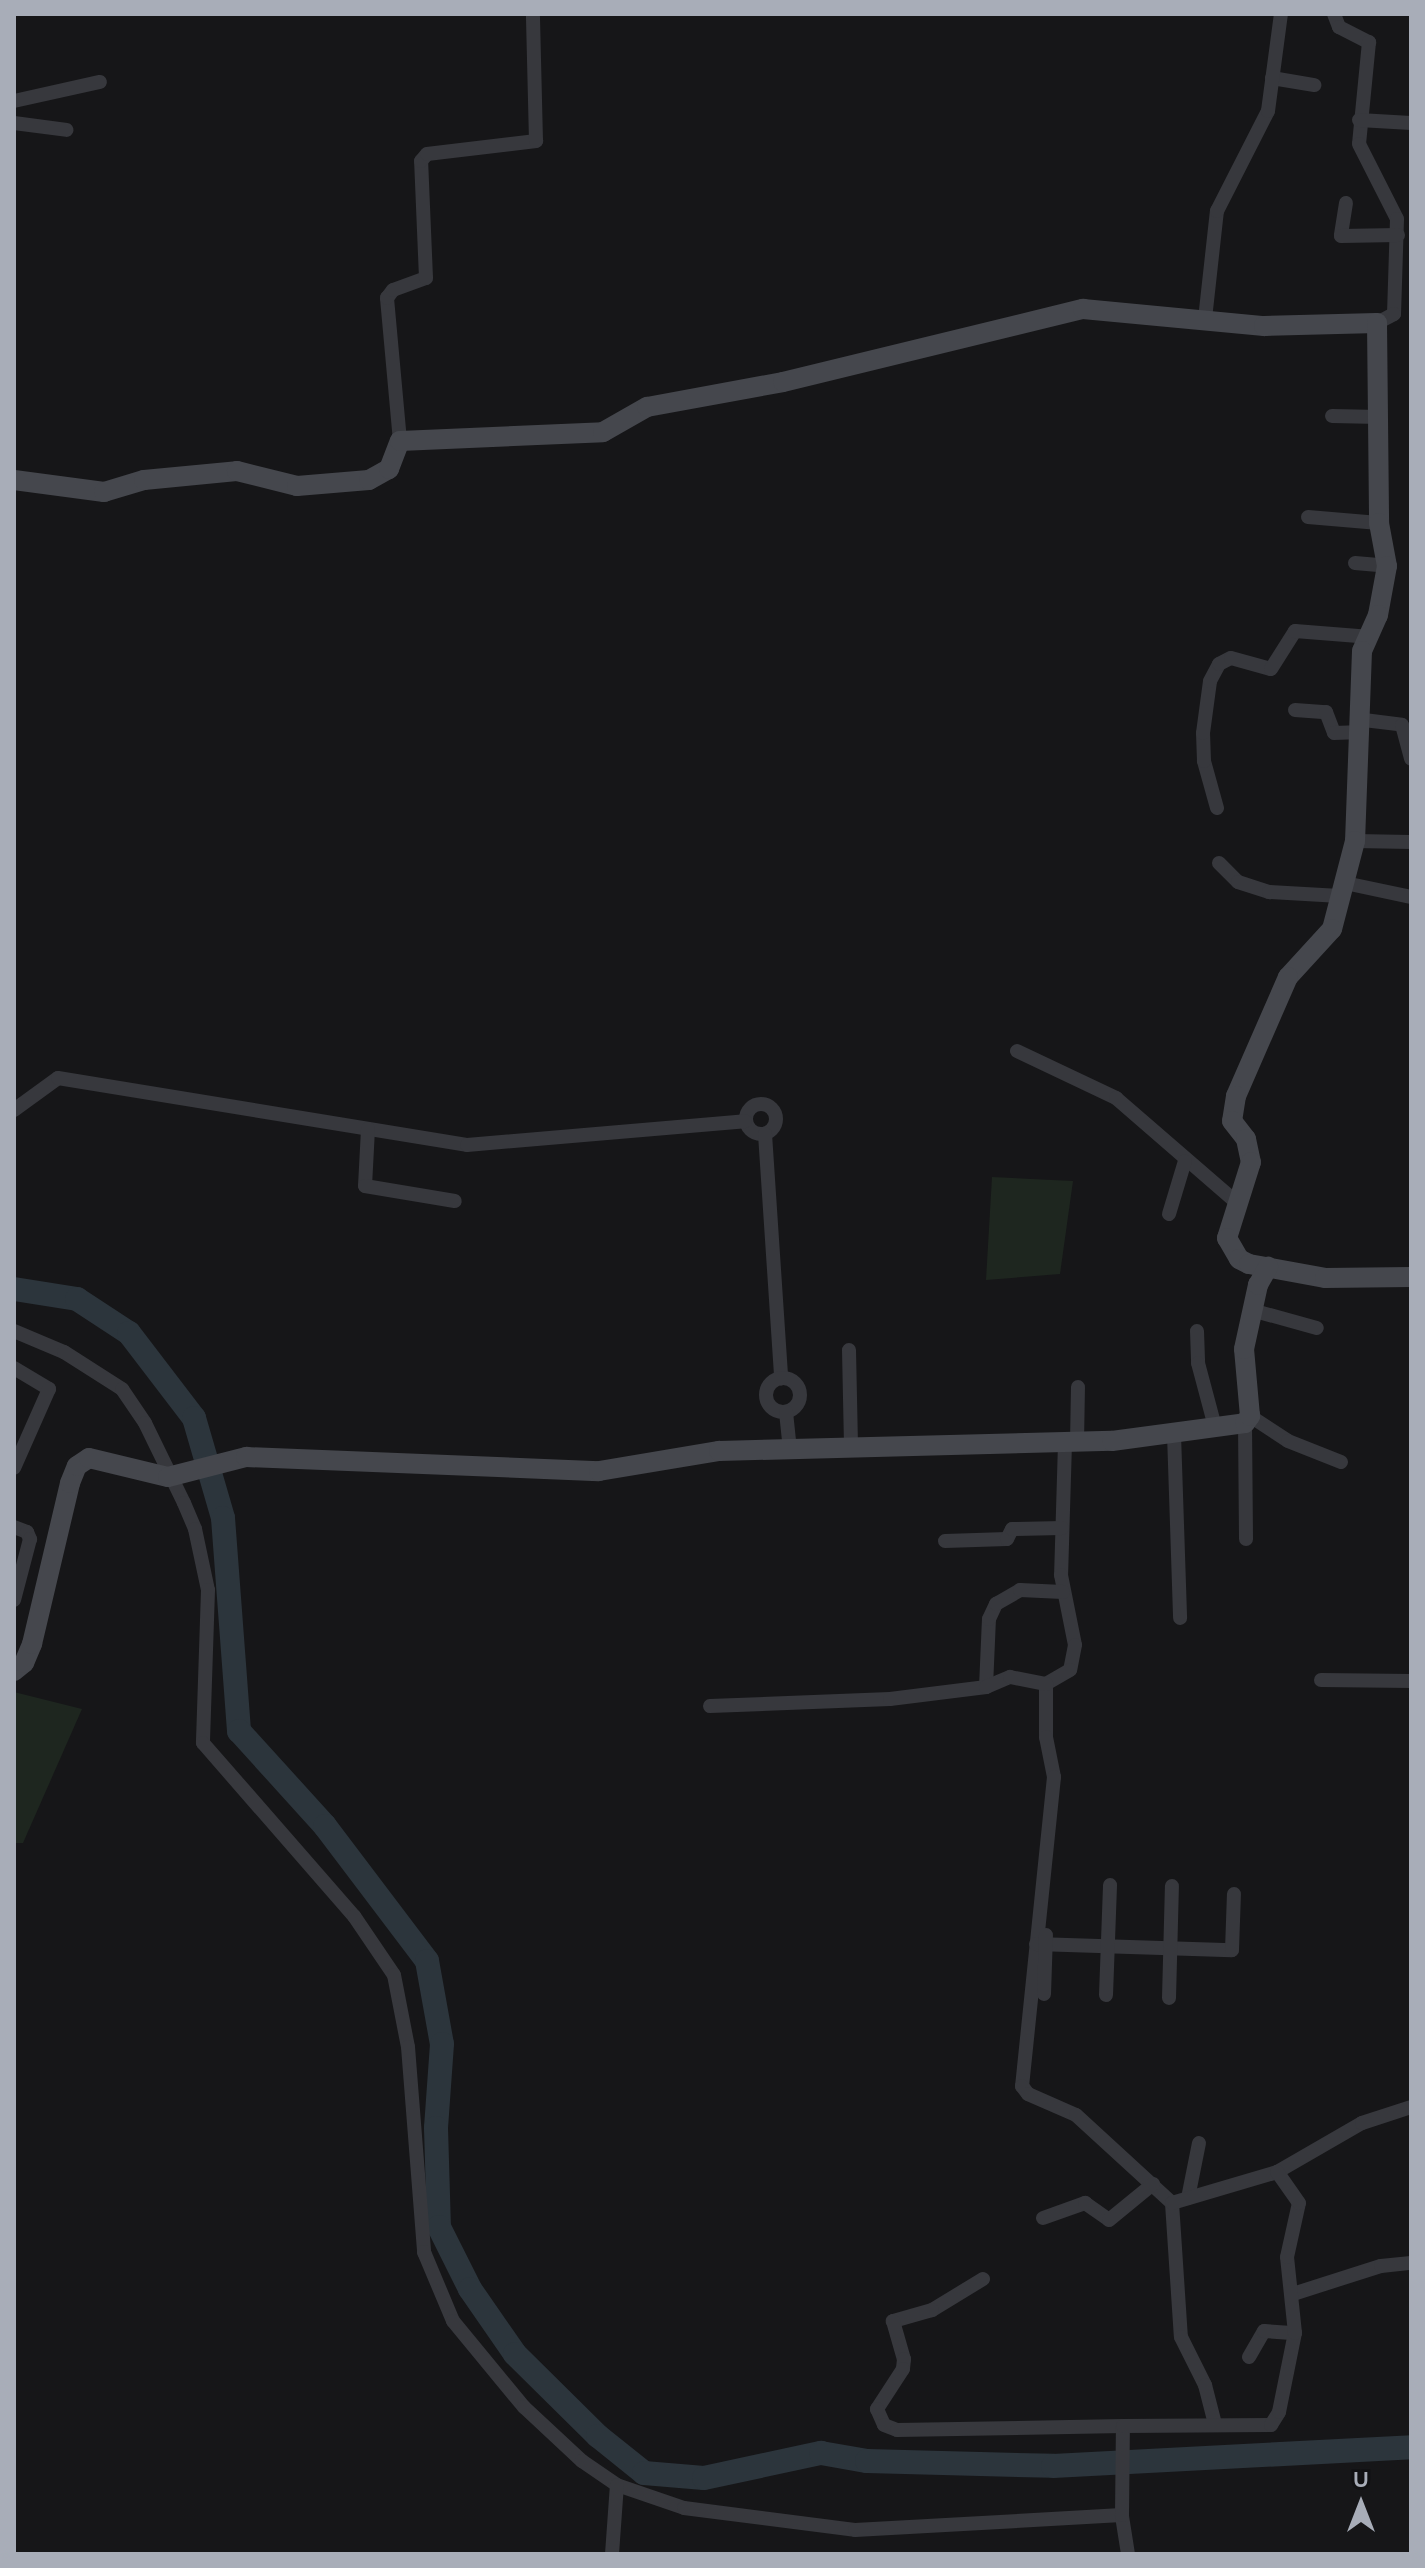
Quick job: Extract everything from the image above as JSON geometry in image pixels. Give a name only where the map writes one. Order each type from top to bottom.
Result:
[{"type":"street","points":[[14,480],[110,492],[144,480],[237,471],[288,485],[318,486],[380,477],[389,469],[400,441],[387,298],[393,290],[426,278],[421,161],[427,154],[536,141],[533,14]]},
{"type":"street","points":[[1205,319],[1219,204],[1268,111],[1281,14]]},
{"type":"street","points":[[400,441],[603,432],[647,407],[783,382],[1083,309],[1264,326],[1377,323],[1394,314],[1398,235],[1395,210],[1361,156],[1359,120],[1369,42],[1339,27],[1334,14]]},
{"type":"street","points":[[1272,78],[1314,85]]},
{"type":"street","points":[[14,101],[100,82]]},
{"type":"street","points":[[1359,120],[1411,123]]},
{"type":"street","points":[[14,123],[67,130]]},
{"type":"street","points":[[1346,203],[1341,236],[1398,235]]},
{"type":"street","points":[[1377,323],[1379,523],[1387,566],[1371,637],[1362,651],[1359,684],[1363,726],[1353,806],[1355,841],[1329,935],[1288,977],[1236,1096],[1232,1121],[1246,1139],[1251,1162],[1236,1202],[1229,1245],[1239,1259],[1325,1278],[1411,1277]]},
{"type":"street","points":[[1332,416],[1379,417]]},
{"type":"street","points":[[1308,517],[1379,523]]},
{"type":"street","points":[[1355,563],[1387,566]]},
{"type":"street","points":[[1217,808],[1204,761],[1203,733],[1210,681],[1219,664],[1231,658],[1271,669],[1295,631],[1371,637]]},
{"type":"street","points":[[1295,710],[1326,712],[1334,733],[1406,720],[1411,759]]},
{"type":"street","points":[[1355,841],[1411,842]]},
{"type":"street","points":[[1219,863],[1238,882],[1259,889],[1342,890],[1411,897]]},
{"type":"street","points":[[1017,1051],[1116,1098],[1185,1161],[1236,1202]]},
{"type":"street","points":[[14,1110],[58,1078],[467,1145],[745,1121]]},
{"type":"street","points":[[768,1105],[776,1124],[765,1134],[754,1134],[745,1121],[752,1107],[768,1105]]},
{"type":"street","points":[[368,1129],[365,1186],[455,1201]]},
{"type":"street","points":[[765,1134],[781,1378],[766,1394],[770,1405],[786,1412]]},
{"type":"street","points":[[1169,1214],[1185,1161]]},
{"type":"street","points":[[1246,1539],[1244,1349],[1255,1311],[1258,1285],[1268,1267]]},
{"type":"street","points":[[1255,1311],[1317,1328]]},
{"type":"street","points":[[14,1331],[64,1352],[122,1389],[145,1423],[171,1477],[195,1529],[205,1567],[203,1743],[207,1752],[354,1916],[394,1975],[408,2047],[419,2225],[440,2300],[476,2352],[524,2407],[582,2461],[617,2485],[684,2508],[810,2528],[1122,2515]]},
{"type":"street","points":[[1197,1331],[1198,1363],[1215,1427]]},
{"type":"street","points":[[849,1350],[851,1447]]},
{"type":"street","points":[[14,1368],[48,1387],[14,1468]]},
{"type":"street","points":[[781,1378],[800,1390],[796,1406],[786,1412]]},
{"type":"street","points":[[1046,1684],[1073,1664],[1075,1645],[1063,1592],[1062,1528],[1078,1387]]},
{"type":"street","points":[[786,1412],[790,1449]]},
{"type":"street","points":[[14,1671],[24,1663],[32,1644],[77,1466],[96,1458],[171,1477],[243,1458],[565,1472],[623,1469],[719,1451],[1071,1443],[1174,1434],[1247,1420],[1288,1441],[1341,1462]]},
{"type":"street","points":[[1174,1434],[1180,1618]]},
{"type":"street","points":[[14,1527],[27,1532],[30,1539],[15,1593]]},
{"type":"street","points":[[945,1541],[1007,1539],[1012,1529],[1062,1528]]},
{"type":"street","points":[[986,1687],[989,1619],[996,1604],[1020,1590],[1063,1592]]},
{"type":"street","points":[[710,1706],[838,1703],[986,1687],[1022,1676],[1046,1684]]},
{"type":"street","points":[[1321,1680],[1411,1681]]},
{"type":"street","points":[[1044,1994],[1041,1944],[1054,1777],[1046,1737],[1046,1684]]},
{"type":"street","points":[[1048,1878],[1021,2080],[1025,2092],[1076,2115],[1172,2203],[1181,2337],[1205,2385],[1215,2424]]},
{"type":"street","points":[[1106,1995],[1110,1885]]},
{"type":"street","points":[[1169,1998],[1172,1886]]},
{"type":"street","points":[[1041,1944],[1232,1950],[1234,1894]]},
{"type":"street","points":[[1172,2203],[1277,2172],[1362,2123],[1411,2107]]},
{"type":"street","points":[[1188,2198],[1199,2143]]},
{"type":"street","points":[[983,2279],[932,2310],[893,2321],[904,2359],[903,2369],[877,2409],[884,2425],[897,2430],[1271,2425],[1283,2401],[1295,2333],[1287,2257],[1299,2203],[1277,2172]]},
{"type":"street","points":[[1043,2218],[1085,2203],[1109,2220],[1153,2184]]},
{"type":"street","points":[[1293,2294],[1381,2266],[1411,2263]]},
{"type":"street","points":[[1249,2357],[1264,2331],[1295,2333]]},
{"type":"street","points":[[1123,2426],[1122,2515],[1128,2554]]},
{"type":"street","points":[[612,2554],[617,2485]]},
{"type":"shaded area","points":[[992,1177],[1073,1181],[1060,1274],[986,1280]]},
{"type":"shaded area","points":[[14,1692],[82,1709],[23,1843],[14,1843]]},
{"type":"waterway","points":[[14,1289],[77,1299],[129,1333],[194,1418],[223,1518],[239,1731],[325,1826],[427,1961],[442,2044],[436,2128],[439,2227],[470,2289],[515,2354],[598,2436],[644,2473],[704,2478],[821,2453],[867,2461],[1053,2466],[1411,2447]]}]
